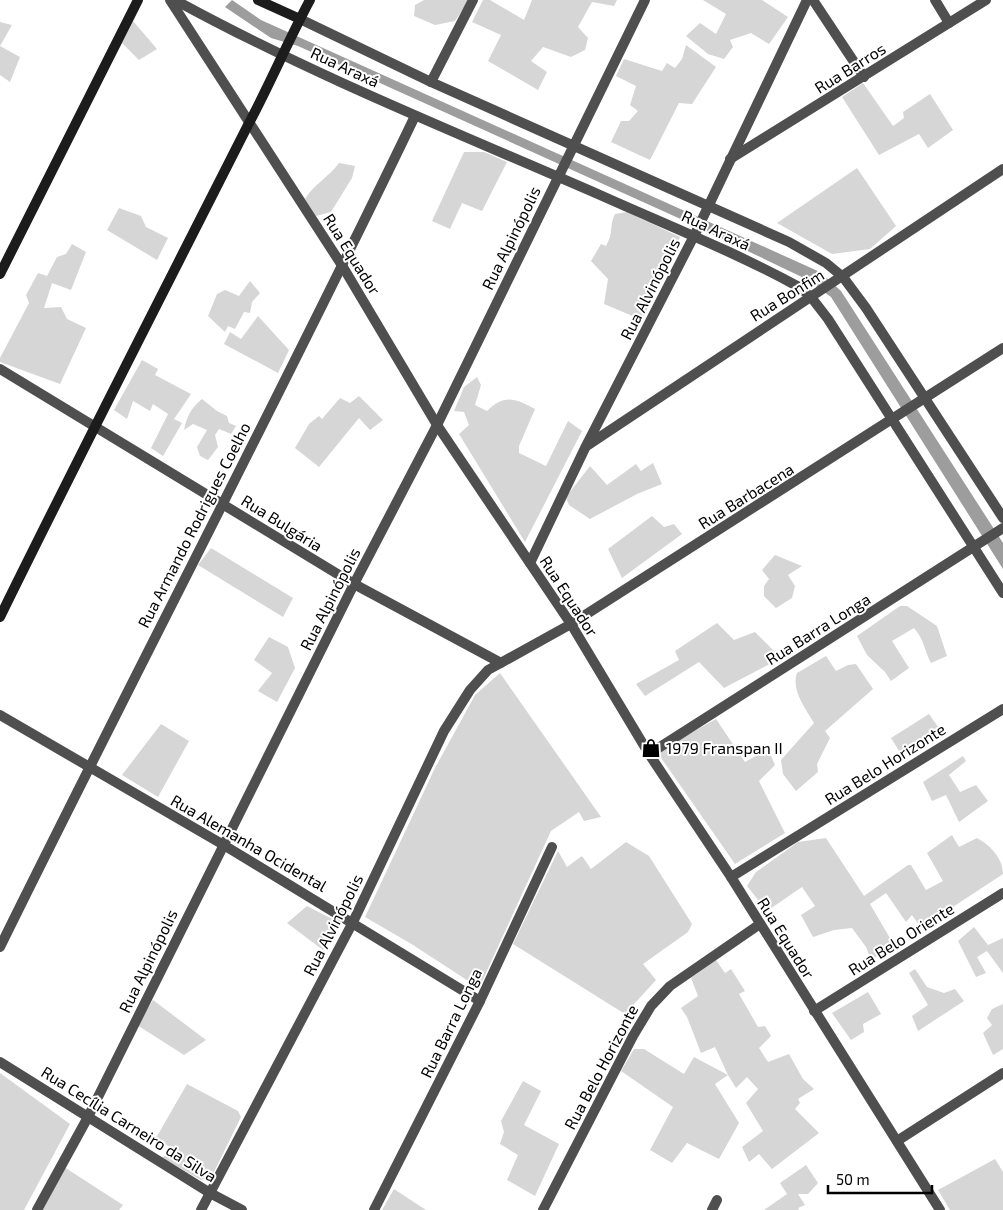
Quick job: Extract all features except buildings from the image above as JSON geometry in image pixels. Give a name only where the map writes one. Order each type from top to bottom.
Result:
[{"type":"main road","points":[[0,274],[138,0]]},
{"type":"main road","points":[[258,0],[300,19]]},
{"type":"main road","points":[[0,617],[93,426],[250,122],[287,43],[310,0]]},
{"type":"street","name":"Rua Equador","points":[[170,0],[342,267],[438,425],[570,624],[649,754],[732,877],[940,1210]]},
{"type":"street","name":"Rua Araxá","points":[[175,0],[223,26],[415,116],[560,173],[695,234],[814,295],[897,418],[977,544],[1003,593]]},
{"type":"street","points":[[431,82],[474,0]]},
{"type":"street","name":"Rua Alpinópolis","points":[[37,1210],[88,1117],[222,844],[354,584],[438,425],[645,0]]},
{"type":"street","name":"Rua Alvinópolis","points":[[530,563],[586,446],[695,234],[807,0]]},
{"type":"street","points":[[813,0],[864,77]]},
{"type":"street","points":[[935,0],[949,23]]},
{"type":"street","name":"Rua Barros","points":[[729,160],[986,0]]},
{"type":"street","name":"Rua Araxá","points":[[300,19],[572,149],[706,210],[789,242],[826,263],[841,278],[924,400],[1002,525]]},
{"type":"street","name":"Rua Armando Rodrigues Coelho","points":[[0,947],[342,267],[415,116]]},
{"type":"street","name":"Rua Bonfim","points":[[586,446],[1003,169]]},
{"type":"street","name":"Rua Barbacena","points":[[501,663],[570,624],[897,418],[1003,348]]},
{"type":"street","name":"Rua Bulgária","points":[[0,369],[354,584],[501,663]]},
{"type":"street","name":"Rua Barra Longa","points":[[649,754],[977,544],[1002,525]]},
{"type":"street","name":"Rua Alvinópolis","points":[[201,1210],[353,922],[444,731],[470,690],[488,670],[501,663]]},
{"type":"street","name":"Rua Belo Horizonte","points":[[732,877],[1003,709]]},
{"type":"street","name":"Rua Alemanha Ocidental","points":[[0,715],[353,922],[480,1001]]},
{"type":"street","name":"Rua Barra Longa","points":[[374,1210],[480,1001],[552,847]]},
{"type":"street","name":"Rua Belo Oriente","points":[[814,1011],[1003,893]]},
{"type":"street","name":"Rua Belo Horizonte","points":[[543,1210],[633,1036],[651,1006],[670,986],[760,924]]},
{"type":"street","name":"Rua Cecília Carneiro da Silva","points":[[0,1062],[210,1193],[242,1210]]},
{"type":"street","points":[[897,1141],[1003,1073]]},
{"type":"street","points":[[712,1210],[717,1200]]},
{"type":"shaded area","points":[[232,0],[261,20],[820,272],[841,291],[1003,543],[1003,569],[831,297],[806,279],[685,221],[298,46],[271,38],[225,7]]},
{"type":"shaded area","points":[[424,0],[469,0],[455,21],[435,25],[414,16],[415,5]]},
{"type":"shaded area","points":[[483,0],[490,0],[524,20],[532,0],[617,0],[614,6],[592,2],[578,27],[588,38],[585,50],[571,57],[543,47],[531,61],[547,72],[538,90],[488,61],[501,35],[472,22]]},
{"type":"shaded area","points":[[703,0],[762,0],[788,17],[769,44],[751,33],[730,40],[733,47],[724,59],[708,54],[686,36],[700,23],[716,34],[726,14]]},
{"type":"shaded area","points":[[133,21],[157,49],[139,60],[122,43]]},
{"type":"shaded area","points":[[0,22],[12,25],[0,46]]},
{"type":"shaded area","points":[[686,45],[716,67],[692,104],[679,103],[650,160],[611,142],[621,121],[629,121],[638,111],[630,105],[636,86],[616,76],[624,59],[662,71],[667,63],[675,68],[682,59]]},
{"type":"shaded area","points":[[0,46],[20,57],[10,82],[0,75]]},
{"type":"shaded area","points":[[863,83],[893,126],[904,118],[903,112],[930,94],[953,130],[928,148],[919,134],[879,155],[842,97]]},
{"type":"shaded area","points":[[464,152],[484,152],[507,162],[482,211],[462,203],[450,229],[432,221]]},
{"type":"shaded area","points":[[339,163],[355,166],[352,178],[331,212],[316,216],[305,199]]},
{"type":"shaded area","points":[[857,168],[896,226],[870,249],[832,254],[777,223]]},
{"type":"shaded area","points":[[119,208],[141,216],[146,227],[168,238],[157,260],[107,230]]},
{"type":"shaded area","points":[[627,212],[680,237],[642,320],[604,304],[608,279],[591,261],[601,244],[606,246],[615,214]]},
{"type":"shaded area","points":[[72,244],[86,252],[71,290],[52,283],[44,308],[61,307],[67,319],[86,328],[60,384],[0,362],[0,358],[29,303],[26,295],[38,273],[47,276],[57,257],[66,254]]},
{"type":"shaded area","points":[[250,281],[260,293],[252,302],[250,313],[244,312],[235,329],[228,326],[225,332],[208,316],[217,294],[225,290],[239,296]]},
{"type":"shaded area","points":[[258,316],[289,350],[278,373],[224,344],[230,332],[241,339]]},
{"type":"shaded area","points":[[142,360],[158,369],[155,375],[191,394],[174,419],[182,423],[163,456],[151,448],[168,414],[153,404],[150,411],[133,401],[127,419],[114,410]]},
{"type":"shaded area","points":[[477,377],[481,385],[475,405],[487,411],[499,402],[510,399],[535,409],[519,446],[519,453],[546,466],[568,421],[582,431],[525,542],[459,434],[469,425],[464,412],[454,411],[464,387]]},
{"type":"shaded area","points":[[359,396],[383,420],[370,430],[359,418],[319,467],[295,448],[309,424],[319,416],[322,419],[340,398],[350,403]]},
{"type":"shaded area","points":[[202,399],[227,416],[229,423],[236,426],[231,434],[219,429],[215,435],[218,447],[208,460],[200,456],[197,447],[207,430],[193,424],[184,430],[190,413]]},
{"type":"shaded area","points":[[653,463],[662,484],[637,494],[590,519],[569,505],[566,497],[590,466],[607,485],[636,464],[641,471]]},
{"type":"shaded area","points":[[652,516],[664,527],[674,524],[682,534],[622,578],[608,549]]},
{"type":"shaded area","points":[[211,548],[293,598],[283,617],[198,565]]},
{"type":"shaded area","points":[[775,555],[802,566],[788,575],[795,586],[792,598],[776,608],[764,596],[764,586],[769,579],[762,570]]},
{"type":"shaded area","points":[[900,606],[907,606],[937,626],[947,656],[931,663],[920,636],[914,628],[892,641],[909,668],[891,681],[885,672],[867,655],[857,636]]},
{"type":"shaded area","points":[[717,623],[734,640],[755,632],[781,658],[724,688],[699,662],[645,696],[636,684],[679,660],[675,651]]},
{"type":"shaded area","points":[[269,637],[288,647],[295,668],[277,702],[258,691],[272,673],[254,660]]},
{"type":"shaded area","points":[[826,656],[836,671],[848,665],[856,664],[873,689],[825,731],[830,738],[817,764],[818,772],[796,791],[783,774],[781,760],[814,723],[797,692],[797,673]]},
{"type":"shaded area","points":[[500,673],[601,817],[584,821],[579,812],[551,831],[479,988],[413,945],[365,917],[435,768],[475,695]]},
{"type":"shaded area","points":[[929,714],[941,731],[901,754],[891,738]]},
{"type":"shaded area","points":[[716,719],[745,762],[768,749],[775,765],[759,781],[785,833],[735,864],[657,752]]},
{"type":"shaded area","points":[[161,724],[189,741],[158,797],[122,775]]},
{"type":"shaded area","points":[[963,756],[966,761],[949,775],[960,792],[976,785],[988,801],[959,822],[946,795],[932,801],[923,782]]},
{"type":"shaded area","points":[[952,835],[959,847],[977,838],[987,844],[998,857],[1003,874],[921,928],[912,915],[906,922],[886,893],[870,904],[894,945],[871,960],[866,947],[852,928],[834,930],[813,937],[801,915],[815,906],[802,887],[767,911],[747,886],[756,872],[798,842],[826,838],[864,896],[908,865],[911,865],[926,890],[943,881],[927,853]]},
{"type":"shaded area","points":[[626,842],[649,856],[692,924],[688,932],[643,964],[656,980],[625,1014],[513,944],[558,851],[567,867],[582,856],[591,869]]},
{"type":"shaded area","points":[[307,906],[340,923],[323,950],[287,923]]},
{"type":"shaded area","points":[[974,927],[988,945],[1003,938],[1003,973],[987,951],[977,957],[986,973],[976,977],[958,941]]},
{"type":"shaded area","points":[[716,960],[725,973],[731,969],[745,991],[739,994],[758,1027],[765,1026],[771,1036],[759,1048],[768,1062],[789,1054],[803,1079],[814,1089],[798,1099],[800,1103],[795,1109],[819,1133],[772,1169],[759,1154],[749,1162],[742,1147],[763,1131],[746,1103],[758,1089],[747,1077],[736,1088],[715,1047],[701,1053],[687,1017],[681,1008],[698,996],[691,978]]},
{"type":"shaded area","points":[[915,969],[927,987],[944,993],[955,989],[964,1001],[918,1031],[912,1016],[928,1005],[909,973]]},
{"type":"shaded area","points":[[868,992],[881,1014],[863,1024],[864,1032],[851,1040],[832,1013]]},
{"type":"shaded area","points":[[153,1000],[206,1040],[184,1055],[137,1025]]},
{"type":"shaded area","points":[[1003,1004],[1003,1049],[993,1055],[983,1033],[992,1025],[987,1018],[992,1009]]},
{"type":"shaded area","points":[[634,1049],[644,1049],[684,1074],[694,1057],[728,1075],[715,1084],[739,1123],[719,1159],[687,1143],[672,1163],[650,1150],[673,1107],[621,1071]]},
{"type":"shaded area","points":[[0,1073],[70,1124],[24,1210],[0,1210]]},
{"type":"shaded area","points":[[523,1081],[541,1091],[524,1125],[559,1144],[535,1196],[507,1180],[518,1155],[500,1144],[504,1132],[501,1121]]},
{"type":"shaded area","points":[[187,1084],[238,1111],[241,1117],[212,1176],[201,1180],[162,1158],[173,1149],[156,1138]]},
{"type":"shaded area","points":[[995,1159],[1003,1172],[1003,1210],[950,1210],[938,1190]]},
{"type":"shaded area","points":[[806,1165],[818,1183],[808,1194],[798,1194],[805,1205],[798,1208],[799,1210],[764,1210],[787,1194],[780,1183]]},
{"type":"shaded area","points":[[64,1167],[123,1205],[119,1210],[42,1210]]},
{"type":"shaded area","points":[[394,1189],[426,1210],[382,1210]]},
{"type":"place","name":"1979 Franspan II","points":[[651,748]]}]
